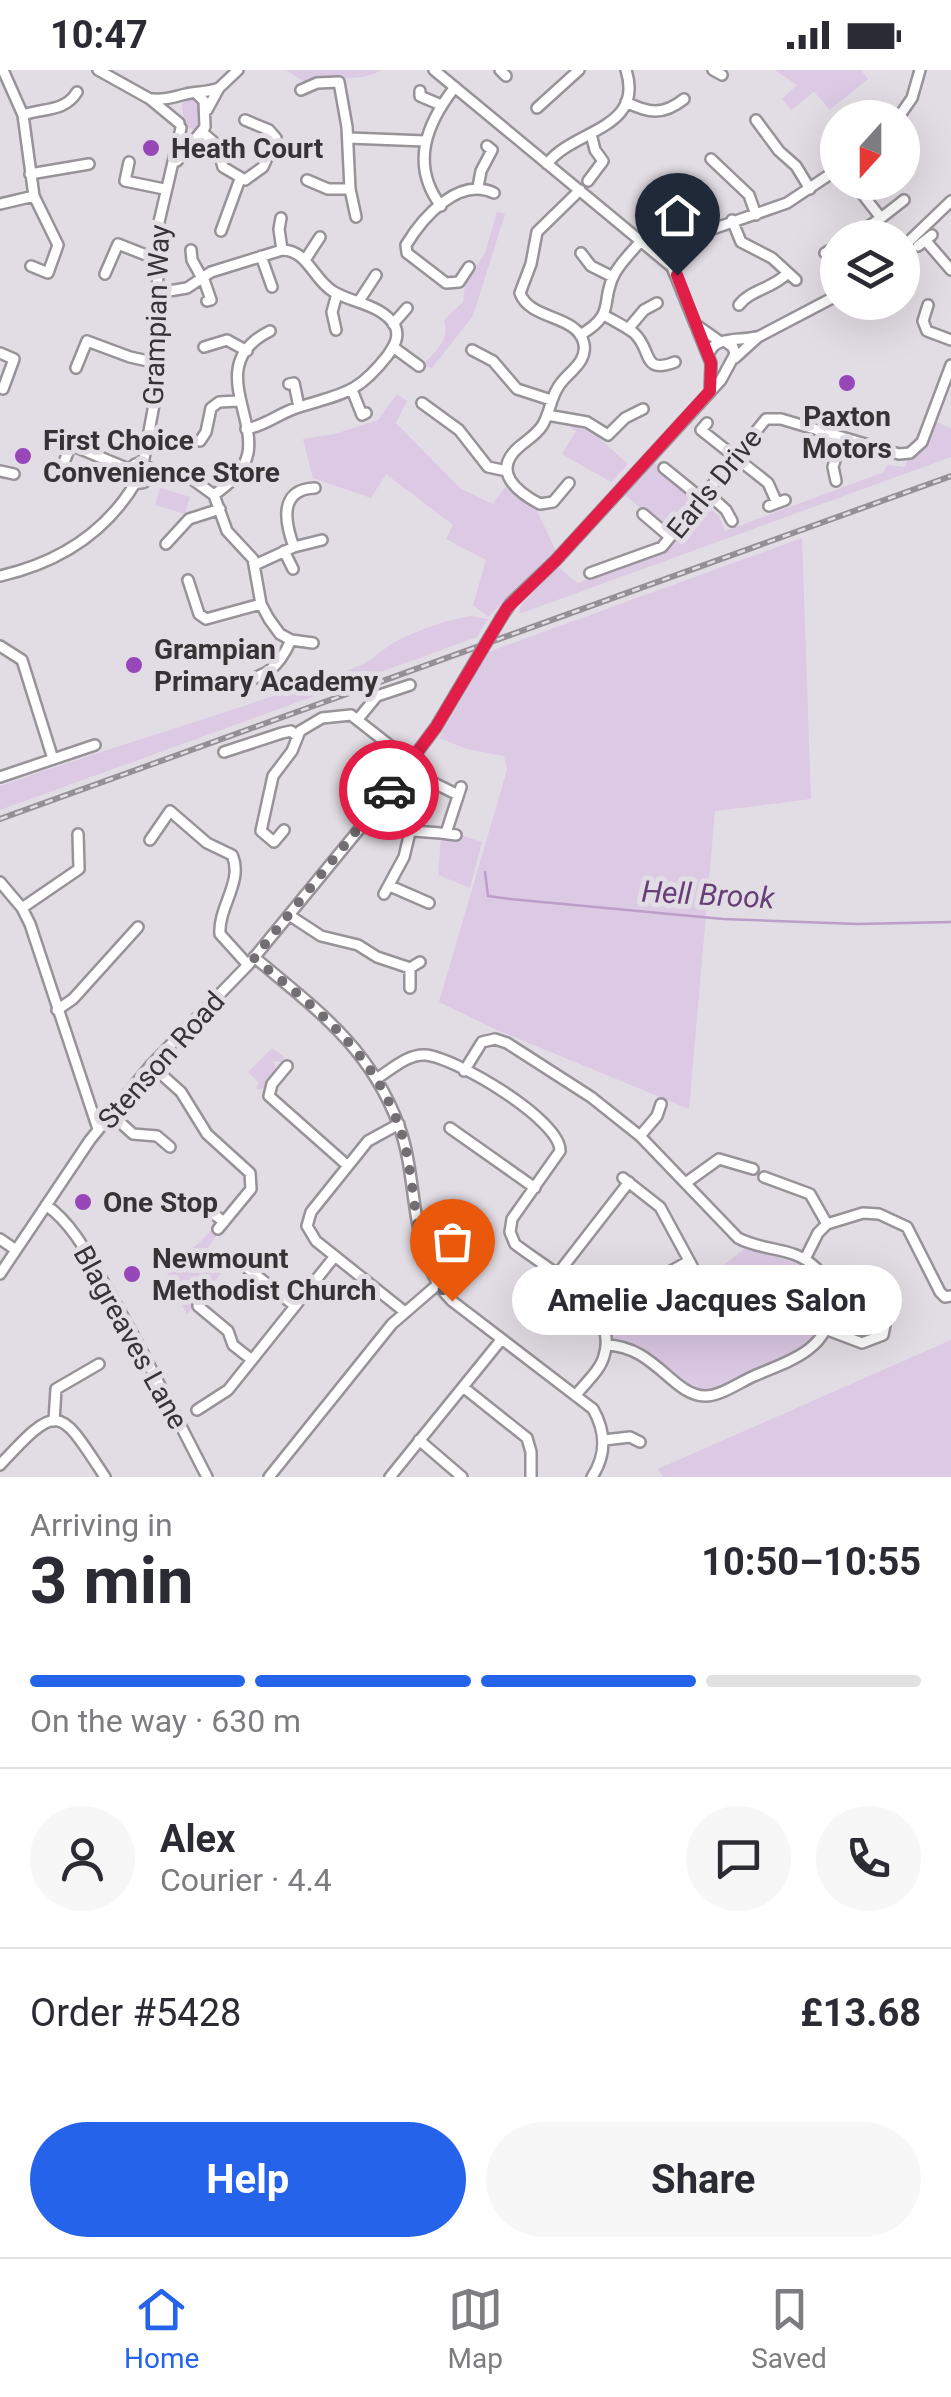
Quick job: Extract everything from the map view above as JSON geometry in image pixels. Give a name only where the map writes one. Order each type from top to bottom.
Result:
[{"type":"street","points":[[4,70],[23,116],[34,196],[58,245],[48,272],[31,266]]},
{"type":"street","points":[[98,70],[150,98],[187,134],[200,133],[217,146],[220,164],[240,179],[250,178],[263,167],[280,131],[245,120]]},
{"type":"street","points":[[200,133],[219,88],[238,70]]},
{"type":"street","points":[[434,70],[672,267],[710,360],[720,368],[728,367],[758,337],[820,304]]},
{"type":"street","points":[[537,108],[579,70]]},
{"type":"street","points":[[548,164],[566,144],[614,122],[626,102],[626,70]]},
{"type":"street","points":[[911,100],[920,70]]},
{"type":"street","points":[[301,90],[317,83],[339,82],[348,138],[350,188],[358,204],[356,217]]},
{"type":"street","points":[[441,206],[424,175],[425,141],[441,105],[455,87]]},
{"type":"street","points":[[150,98],[180,98],[219,88]]},
{"type":"street","points":[[420,91],[420,96],[441,105]]},
{"type":"street","points":[[23,116],[61,107],[78,92]]},
{"type":"street","points":[[197,94],[204,101],[206,112]]},
{"type":"street","points":[[180,98],[180,126]]},
{"type":"street","points":[[626,102],[657,117],[684,99]]},
{"type":"street","points":[[756,121],[779,152],[796,166],[810,189]]},
{"type":"street","name":"Grampian Way","points":[[144,464],[155,400],[156,259],[164,189],[180,126]]},
{"type":"street","name":"Grampian Way","points":[[172,167],[200,133]]},
{"type":"street","points":[[588,181],[608,163],[595,150],[591,134]]},
{"type":"street","points":[[348,138],[425,141]]},
{"type":"street","points":[[478,187],[484,162],[492,150],[486,146]]},
{"type":"street","points":[[711,159],[723,179],[749,195],[756,215]]},
{"type":"street","points":[[129,162],[124,181],[164,189]]},
{"type":"street","points":[[30,174],[89,164]]},
{"type":"street","points":[[221,231],[240,179]]},
{"type":"street","points":[[307,180],[328,190],[350,188]]},
{"type":"street","points":[[672,267],[707,232],[732,220],[756,215],[820,182]]},
{"type":"street","points":[[469,267],[458,287],[441,280],[401,251],[441,206],[462,190],[478,187],[494,193]]},
{"type":"street","points":[[562,486],[553,502],[540,504],[512,486],[507,471],[512,454],[540,430],[551,400],[582,358],[580,335],[529,307],[520,293],[537,232],[580,190]]},
{"type":"street","points":[[0,204],[34,196]]},
{"type":"street","points":[[866,200],[881,218]]},
{"type":"street","points":[[878,220],[904,200]]},
{"type":"street","points":[[920,230],[951,200]]},
{"type":"street","points":[[662,205],[695,242]]},
{"type":"street","points":[[282,218],[282,250]]},
{"type":"street","points":[[732,220],[741,242],[772,258],[792,276],[766,290],[746,295],[740,304]]},
{"type":"street","points":[[305,260],[320,237]]},
{"type":"street","points":[[580,335],[604,315],[613,276],[642,240]]},
{"type":"street","points":[[925,240],[951,270]]},
{"type":"street","points":[[105,274],[119,242],[156,259]]},
{"type":"street","points":[[191,250],[211,300],[206,301]]},
{"type":"street","points":[[157,292],[187,288],[202,278],[261,256],[292,250],[338,294],[394,324],[394,347],[366,382],[246,430]]},
{"type":"street","points":[[581,253],[592,266],[613,276]]},
{"type":"street","points":[[261,256],[272,287]]},
{"type":"street","points":[[359,302],[376,275]]},
{"type":"street","points":[[336,330],[332,306],[338,294]]},
{"type":"street","points":[[628,329],[644,310],[657,302]]},
{"type":"street","points":[[928,305],[923,321],[927,331],[951,340]]},
{"type":"street","points":[[394,324],[407,308]]},
{"type":"street","points":[[604,315],[642,342],[650,363],[664,370],[675,362]]},
{"type":"street","points":[[692,322],[733,347],[735,358]]},
{"type":"street","points":[[214,495],[235,478],[245,462],[248,453],[238,400],[238,376],[247,351],[270,332]]},
{"type":"street","points":[[710,391],[710,348],[722,342],[758,337]]},
{"type":"street","points":[[76,368],[88,338],[130,357],[156,363]]},
{"type":"street","points":[[204,347],[227,340],[247,351]]},
{"type":"street","points":[[394,347],[419,366]]},
{"type":"street","points":[[472,350],[493,361],[517,389],[551,400]]},
{"type":"street","points":[[0,354],[14,359],[3,390]]},
{"type":"street","name":"Earls Drive","points":[[594,568],[656,550],[670,538],[760,424],[769,418],[899,454],[914,450],[922,442],[951,366]]},
{"type":"street","name":"Stenson Road","points":[[0,1274],[98,1129],[151,1065],[251,962],[366,821],[436,727],[511,603],[556,560],[721,380],[728,367]]},
{"type":"street","points":[[290,384],[294,383],[299,407]]},
{"type":"street","points":[[352,390],[362,415],[366,414]]},
{"type":"street","points":[[200,441],[211,408],[219,402],[238,400]]},
{"type":"street","points":[[422,403],[432,415],[460,430],[488,467],[507,471]]},
{"type":"street","points":[[547,415],[587,422],[608,435],[635,409]]},
{"type":"street","points":[[707,423],[701,430],[768,483],[777,503]]},
{"type":"street","points":[[837,481],[833,468],[842,437]]},
{"type":"street","points":[[58,477],[71,445],[131,470]]},
{"type":"street","points":[[144,464],[149,475],[144,482],[136,482],[131,470],[144,464]]},
{"type":"street","points":[[664,468],[726,510],[732,521]]},
{"type":"street","points":[[0,471],[14,474]]},
{"type":"street","points":[[149,475],[190,477],[214,495],[227,531],[255,565],[261,604],[280,634],[313,643]]},
{"type":"street","points":[[0,576],[44,565],[76,547],[105,523],[136,482]]},
{"type":"street","points":[[293,569],[285,514],[298,492],[315,488]]},
{"type":"street","points":[[172,542],[189,519],[220,509]]},
{"type":"street","points":[[643,514],[670,538]]},
{"type":"street","points":[[255,565],[289,549],[322,540]]},
{"type":"street","points":[[188,580],[199,614],[206,619],[261,604]]},
{"type":"street","points":[[234,684],[245,676],[267,674],[278,664],[291,640]]},
{"type":"street","points":[[0,646],[22,660],[53,760]]},
{"type":"street","points":[[358,719],[377,696],[410,685]]},
{"type":"street","points":[[284,830],[274,842],[265,838],[260,826],[272,776],[292,752],[300,731],[322,718],[338,714],[358,719],[410,762]]},
{"type":"street","points":[[224,752],[291,731],[298,736]]},
{"type":"street","points":[[0,777],[96,745]]},
{"type":"street","points":[[366,821],[380,828],[451,834],[459,791],[434,783]]},
{"type":"street","points":[[374,810],[396,827]]},
{"type":"street","points":[[150,840],[170,811],[208,843],[232,856],[236,872],[220,914],[220,934],[343,1032],[376,1079],[399,1124],[424,1256],[438,1285],[452,1301],[592,1409],[604,1440],[601,1462],[592,1477]]},
{"type":"street","points":[[411,828],[404,858],[387,890],[429,904]]},
{"type":"street","points":[[22,908],[79,869],[78,834]]},
{"type":"street","points":[[0,882],[30,924],[98,1129]]},
{"type":"street","points":[[289,915],[321,936],[358,944],[377,957],[415,965],[410,988]]},
{"type":"street","points":[[57,1010],[73,999],[138,927]]},
{"type":"street","points":[[464,1071],[482,1042],[501,1041],[591,1097],[640,1136],[738,1238],[805,1259],[822,1274],[829,1289],[831,1310],[825,1328],[806,1352],[706,1396],[691,1394],[637,1351],[606,1344]]},
{"type":"street","points":[[376,1079],[416,1055],[434,1056],[508,1094],[557,1136],[560,1151],[512,1218],[510,1232],[515,1244],[598,1312],[604,1322],[606,1344],[599,1367],[576,1395]]},
{"type":"street","points":[[151,1065],[181,1092],[207,1134],[250,1173],[250,1189],[221,1226],[211,1212]]},
{"type":"street","points":[[287,1066],[272,1084],[269,1096],[348,1166]]},
{"type":"street","points":[[640,1136],[657,1116],[661,1104]]},
{"type":"street","points":[[111,1114],[134,1134],[157,1136],[170,1147]]},
{"type":"street","points":[[399,1124],[368,1141],[307,1222],[310,1234],[405,1312]]},
{"type":"street","points":[[450,1128],[535,1188]]},
{"type":"street","points":[[687,1182],[719,1159],[753,1169]]},
{"type":"street","points":[[764,1176],[810,1194],[827,1224]]},
{"type":"street","points":[[556,1276],[626,1180],[660,1207],[691,1264],[598,1312]]},
{"type":"street","name":"Blagreaves Lane","points":[[46,1205],[68,1224],[96,1270],[133,1333],[206,1477]]},
{"type":"street","points":[[805,1259],[827,1224],[863,1213],[894,1219],[907,1227],[948,1297],[940,1308]]},
{"type":"street","points":[[0,1238],[16,1250]]},
{"type":"street","points":[[197,1410],[219,1398],[336,1256]]},
{"type":"street","points":[[242,1264],[295,1306]]},
{"type":"street","points":[[269,1477],[405,1312],[438,1285]]},
{"type":"street","points":[[825,1328],[862,1342],[880,1338],[885,1326],[866,1289]]},
{"type":"street","points":[[196,1322],[201,1309],[228,1331],[233,1345],[252,1360]]},
{"type":"street","points":[[390,1477],[501,1340]]},
{"type":"street","points":[[54,1421],[56,1389],[99,1364]]},
{"type":"street","points":[[464,1387],[527,1438],[531,1477]]},
{"type":"street","points":[[0,1465],[34,1428],[54,1421],[74,1430],[105,1477]]},
{"type":"street","points":[[604,1440],[630,1437],[640,1442]]},
{"type":"street","points":[[419,1440],[462,1477]]},
{"type":"shaded area","points":[[286,70],[381,70],[364,76],[306,83]]},
{"type":"shaded area","points":[[775,70],[861,70],[868,79],[842,100],[821,100],[814,92],[791,110],[782,99],[797,85]]},
{"type":"shaded area","points":[[191,96],[200,103],[202,122],[194,130],[184,125],[182,104]]},
{"type":"shaded area","points":[[497,212],[505,214],[473,316],[432,368],[422,366],[444,339],[444,320],[463,302],[465,284],[485,253]]},
{"type":"shaded area","points":[[397,394],[407,401],[396,423],[461,489],[493,504],[505,487],[536,509],[556,551],[488,617],[473,605],[486,560],[446,539],[453,525],[386,474],[371,498],[313,478],[303,439],[335,434],[378,420]]},
{"type":"shaded area","points":[[932,420],[951,428],[951,457],[519,614],[521,605],[557,566],[578,583],[662,550],[673,536],[623,493],[653,462],[719,516],[725,531],[884,472],[887,465],[905,467],[908,458],[918,451]]},
{"type":"shaded area","points":[[566,424],[591,431],[628,464],[611,482],[562,454],[576,431]]},
{"type":"shaded area","points":[[160,488],[190,497],[185,514],[155,505]]},
{"type":"shaded area","points":[[802,538],[811,799],[715,811],[689,1109],[439,1002],[507,770],[504,756],[467,749],[439,738],[488,652]]},
{"type":"shaded area","points":[[470,616],[488,619],[477,637],[0,810],[0,786],[354,668],[403,638]]},
{"type":"shaded area","points":[[460,835],[482,842],[470,888],[438,875],[441,836],[458,840]]},
{"type":"shaded area","points":[[272,1048],[284,1057],[281,1062],[273,1061],[277,1072],[259,1090],[259,1083],[248,1072]]},
{"type":"shaded area","points":[[213,1228],[219,1232],[208,1247],[228,1265],[187,1315],[166,1271],[167,1262],[192,1248]]},
{"type":"shaded area","points":[[744,1249],[801,1266],[820,1284],[824,1297],[820,1324],[809,1342],[793,1354],[717,1390],[706,1391],[679,1380],[643,1350],[609,1339],[606,1311],[683,1269],[696,1267],[703,1275]]},
{"type":"shaded area","points":[[951,1340],[951,1477],[663,1477],[658,1469]]},
{"type":"waterway","name":"Hell Brook","points":[[485,872],[488,896],[510,899],[723,919],[858,924],[951,922]]},
{"type":"railway","points":[[0,819],[951,476]]},
{"type":"way so far","points":[[389,790],[254,958],[343,1032],[376,1079],[405,1144],[424,1256],[430,1273],[452,1301]]},
{"type":"place","name":"Heath Court","points":[[151,148]]},
{"type":"place","name":"Paxton Motors","points":[[847,383]]},
{"type":"place","name":"First Choice Convenience Store","points":[[23,456]]},
{"type":"place","name":"Grampian Primary Academy","points":[[134,665]]},
{"type":"place","name":"One Stop","points":[[83,1202]]},
{"type":"place","name":"Newmount Methodist Church","points":[[132,1274]]},
{"type":"place","name":"Amelie Jacques Salon","points":[[452,1301]]},
{"type":"route","points":[[389,790],[436,727],[507,608],[710,391],[711,363],[677,275]]}]
